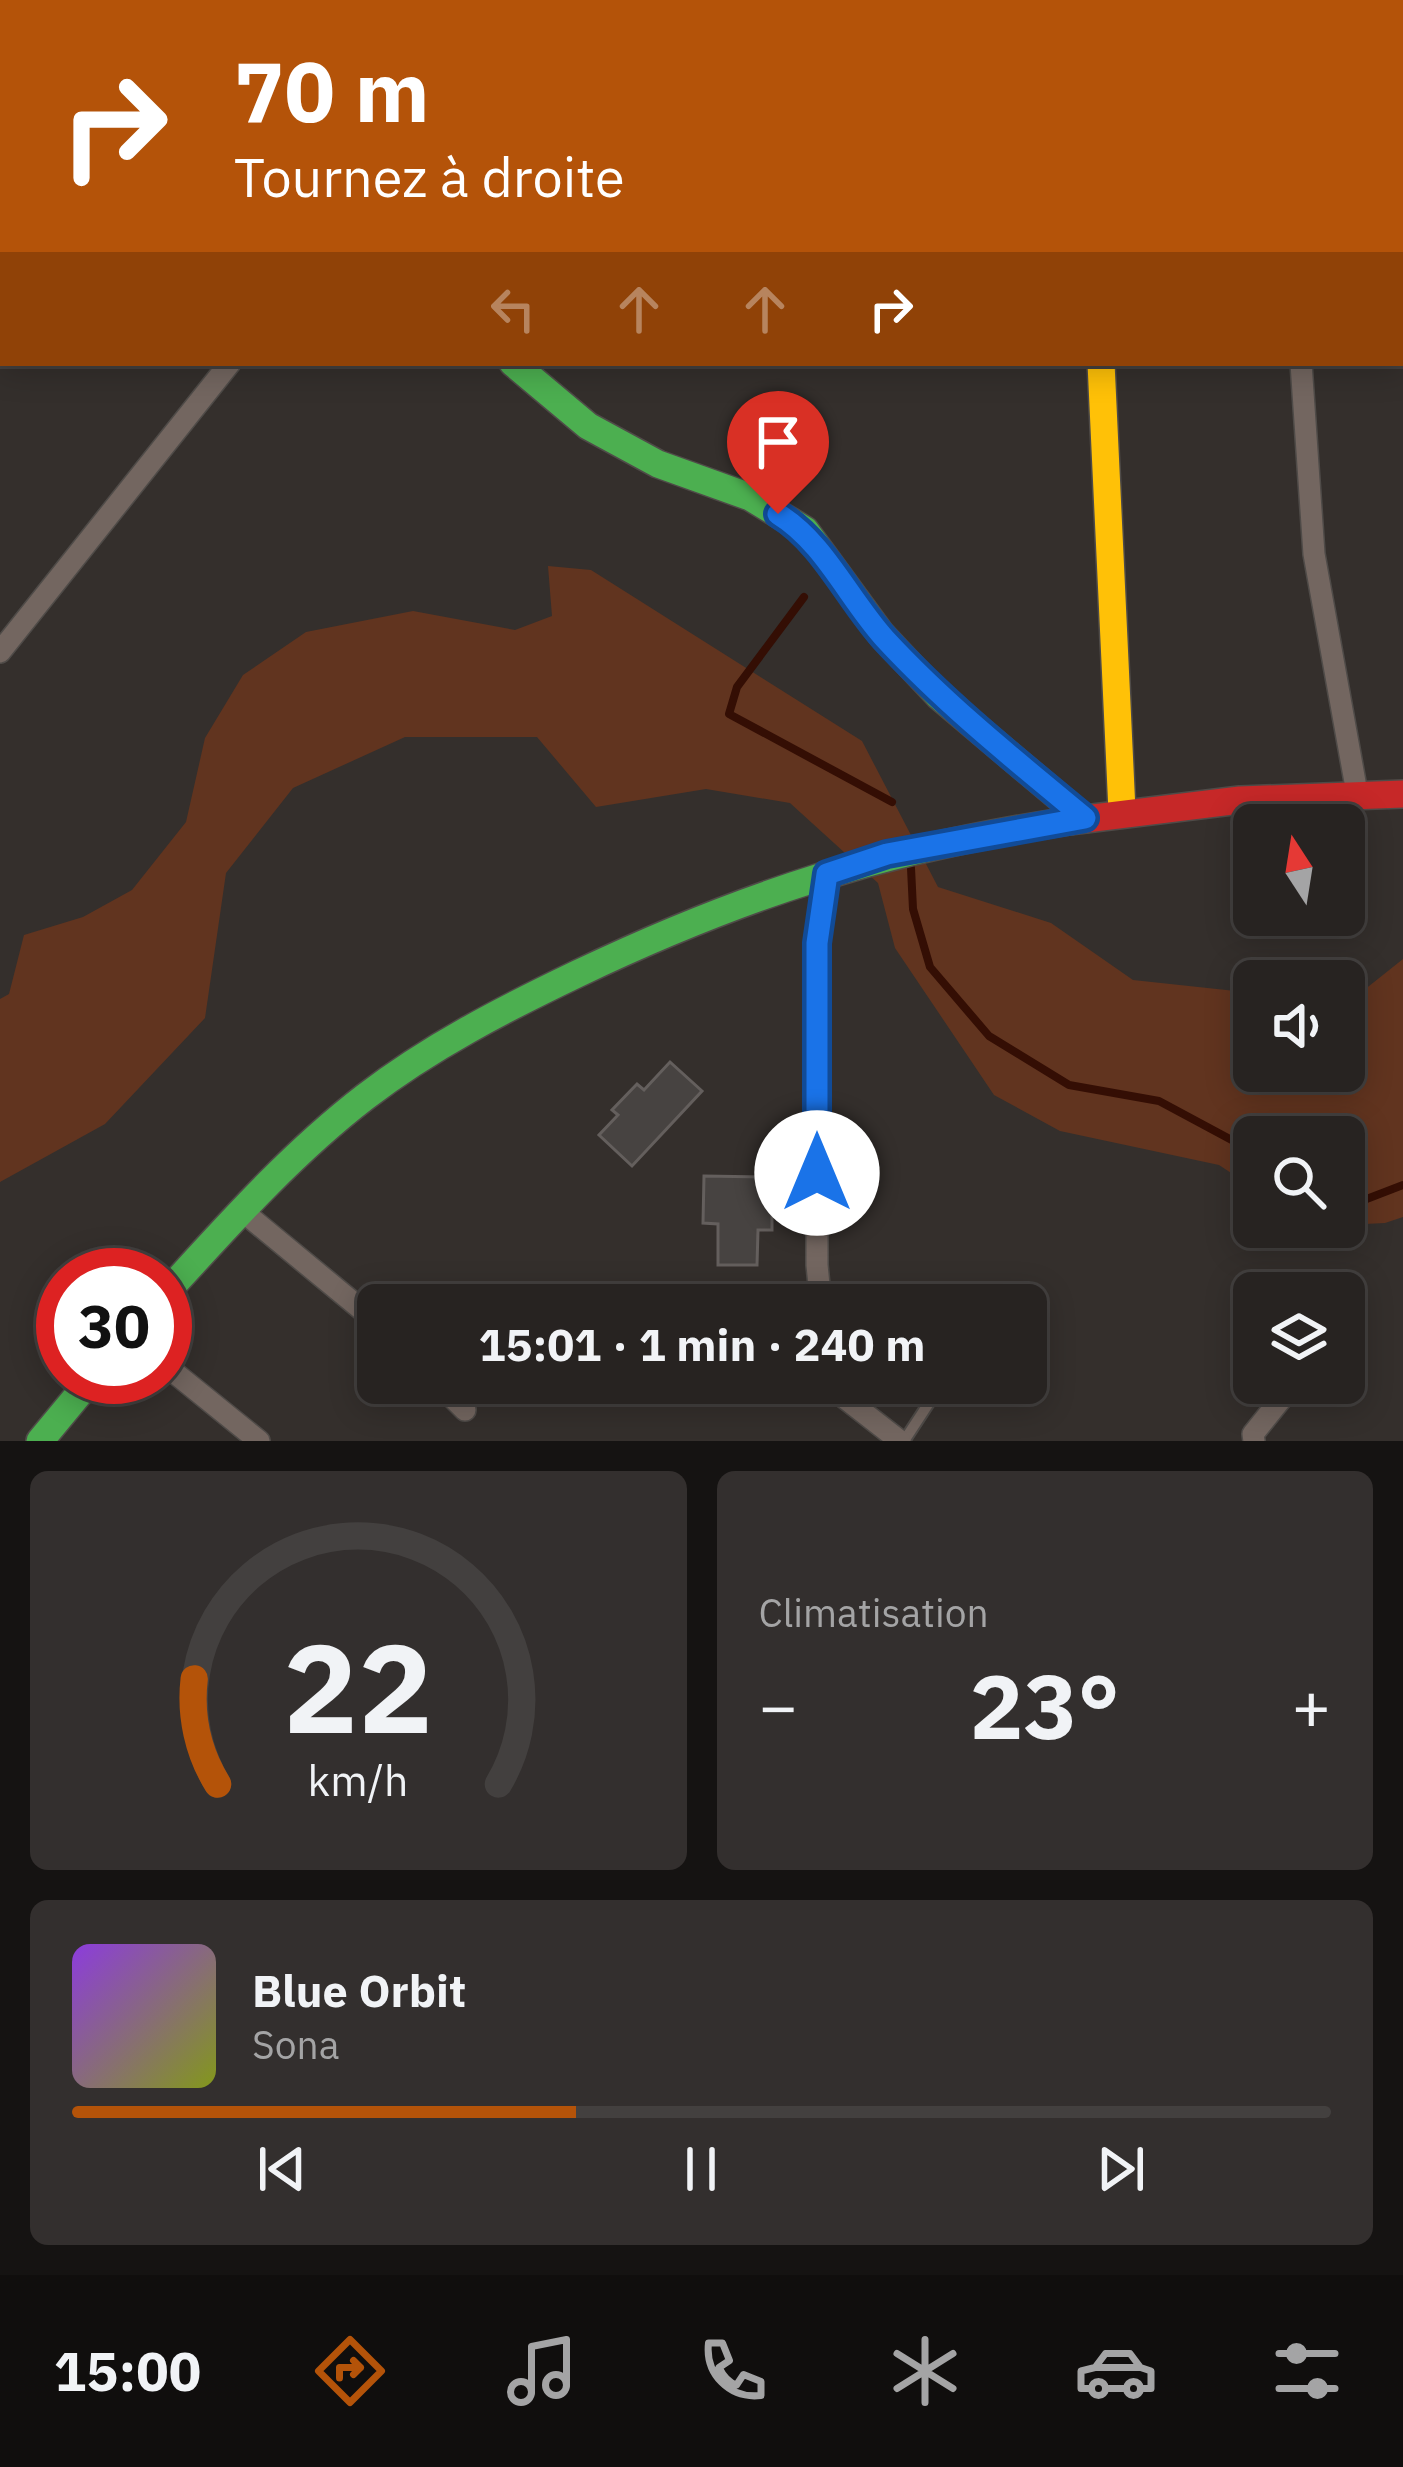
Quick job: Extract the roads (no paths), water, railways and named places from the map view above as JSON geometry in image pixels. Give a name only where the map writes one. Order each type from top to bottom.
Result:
[{"type":"street","points":[[0,652],[228,366]]},
{"type":"street","points":[[518,366],[588,426],[658,464],[750,496],[805,530],[880,634],[939,695],[1085,818]]},
{"type":"street","points":[[1101,366],[1122,811]]},
{"type":"street","points":[[1301,366],[1314,554],[1357,793]]},
{"type":"street","points":[[192,1264],[314,1139],[366,1096],[505,1008],[653,937],[887,854],[1122,811],[1357,793],[1403,794]]},
{"type":"street","points":[[819,1284],[817,943],[827,874]]},
{"type":"street","points":[[241,1210],[357,1306]]},
{"type":"street","points":[[192,1387],[259,1441]]},
{"type":"street","points":[[40,1441],[71,1404]]},
{"type":"street","points":[[459,1404],[465,1410]]},
{"type":"street","points":[[853,1404],[902,1441]]},
{"type":"street","points":[[1254,1441],[1253,1434],[1277,1404]]},
{"type":"lane","points":[[902,1441],[928,1404]]},
{"type":"waterway","points":[[804,597],[737,687],[729,714],[892,802]]},
{"type":"waterway","points":[[911,868],[913,909],[930,967],[989,1036],[1069,1085],[1159,1101],[1233,1141]]},
{"type":"waterway","points":[[1365,1200],[1403,1185]]}]
